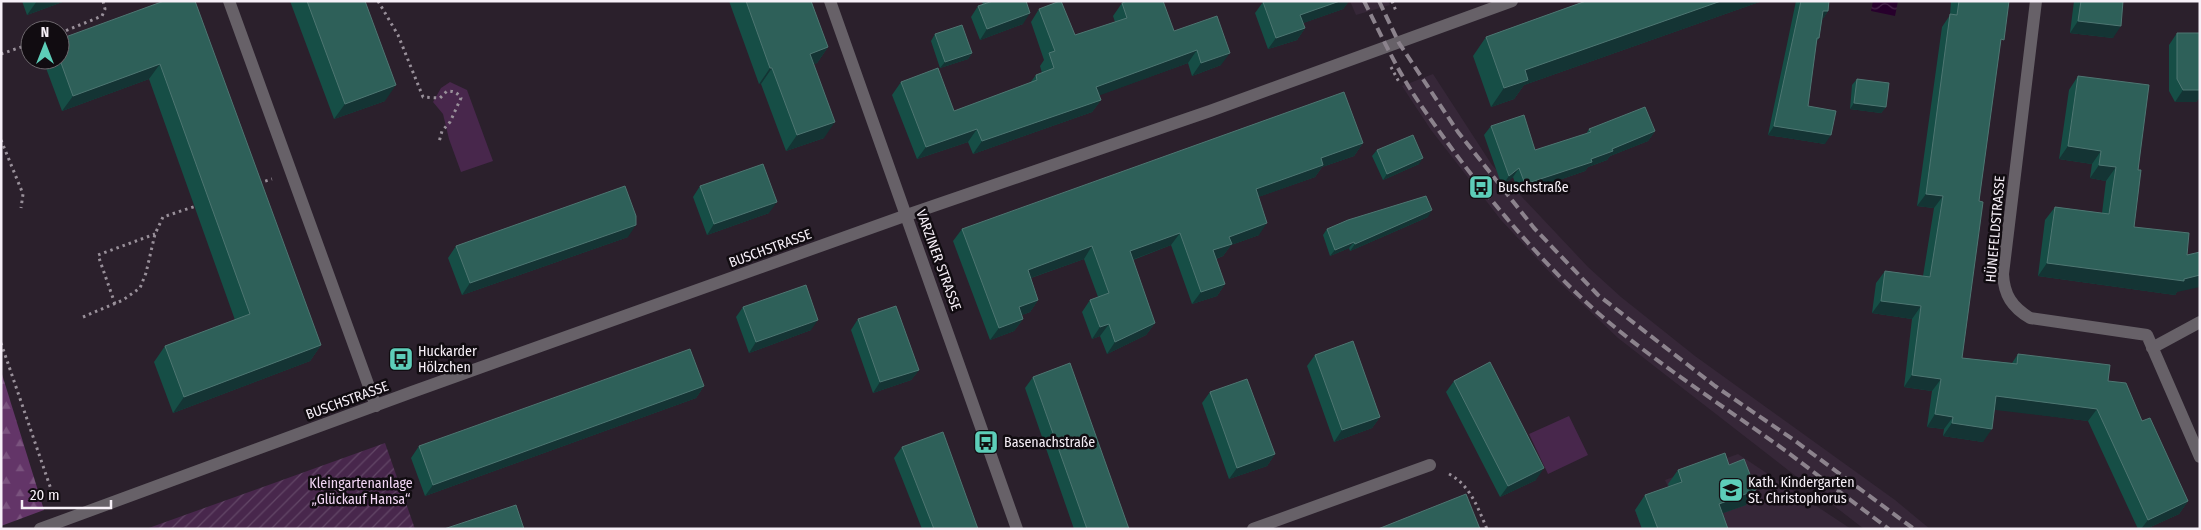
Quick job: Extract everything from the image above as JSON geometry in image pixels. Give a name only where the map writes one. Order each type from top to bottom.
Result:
[{"type":"street","points":[[229,1],[376,406]]},
{"type":"street","name":"VARZINER STRASSE","points":[[830,1],[1017,529]]},
{"type":"street","name":"BUSCHSTRASSE","points":[[40,529],[907,215],[1228,104],[1512,1]]},
{"type":"street","name":"HÜNEFELDSTRASSE","points":[[2036,1],[2003,274],[2004,289],[2014,306],[2030,318],[2146,335],[2200,457]]},
{"type":"street","points":[[2152,348],[2200,322]]},
{"type":"street","points":[[1253,529],[1430,465]]},
{"type":"path","points":[[70,29],[102,16],[105,9],[103,1]]},
{"type":"path","points":[[378,1],[398,35],[423,96],[440,98],[447,91],[452,91],[461,98],[450,122],[442,131],[439,142]]},
{"type":"path","points":[[1392,1],[1396,11]]},
{"type":"path","points":[[1,54],[20,47]]},
{"type":"path","points":[[1,140],[23,194],[22,208]]},
{"type":"path","points":[[254,185],[291,172]]},
{"type":"path","points":[[83,317],[124,300],[140,288],[146,273],[155,234],[163,218],[200,204]]},
{"type":"path","points":[[115,304],[98,255],[155,234]]},
{"type":"path","points":[[1,343],[62,522]]},
{"type":"path","points":[[1430,465],[1460,480],[1476,503],[1488,529]]},
{"type":"shaded area","points":[[1350,1],[1388,1],[1390,5],[1356,15]]},
{"type":"shaded area","points":[[1433,74],[1492,165],[1588,267],[1621,297],[1695,356],[1895,500],[1930,529],[1864,529],[1618,338],[1555,278],[1501,220],[1431,130],[1402,86]]},
{"type":"shaded area","name":"Kath. Kindergarten St. Christophorus","points":[[1738,454],[1851,529],[1642,529],[1635,510],[1672,496],[1665,480]]},
{"type":"green space","points":[[450,82],[467,90],[493,161],[461,172],[449,139],[443,114],[433,102],[441,88]]},
{"type":"green space","points":[[1,371],[44,510],[1,526]]},
{"type":"green space","points":[[1569,416],[1588,455],[1548,474],[1529,434]]},
{"type":"green space","name":"Kleingartenanlage „Glückauf Hansa“","points":[[385,443],[415,529],[146,529]]},
{"type":"water","points":[[1873,1],[1898,1],[1895,16],[1871,11]]},
{"type":"building","points":[[164,1],[195,1],[321,345],[184,397],[165,346],[250,314],[160,64],[73,96],[64,70],[70,70],[70,35]]},
{"type":"building","points":[[307,1],[365,1],[396,85],[345,104]]},
{"type":"building","points":[[746,1],[811,1],[828,47],[810,54],[835,122],[797,135]]},
{"type":"building","points":[[993,1],[1026,1],[1030,13],[987,29],[978,6]]},
{"type":"building","points":[[1061,1],[1075,35],[1127,18],[1122,3],[1127,1],[1163,1],[1174,31],[1217,16],[1230,53],[1201,63],[1197,50],[1096,87],[1101,100],[982,141],[977,129],[926,147],[901,82],[938,68],[954,111],[1037,80],[1036,75],[1054,68],[1049,53],[1055,51],[1039,9]]},
{"type":"building","points":[[1264,1],[1340,1],[1300,15],[1305,28],[1276,38]]},
{"type":"building","points":[[1586,1],[1721,1],[1525,70],[1528,80],[1504,88],[1486,37]]},
{"type":"building","points":[[1801,1],[1829,1],[1828,11],[1823,11],[1819,38],[1817,38],[1808,106],[1836,111],[1831,135],[1774,126]]},
{"type":"building","points":[[1959,1],[2009,1],[2004,40],[2001,39],[1979,201],[1983,202],[1962,358],[2017,364],[2018,354],[2110,365],[2108,381],[2126,383],[2142,421],[2150,418],[2188,501],[2148,520],[2097,409],[1996,396],[1992,429],[1952,423],[1953,417],[1935,414],[1941,379],[1912,375],[1921,306],[1881,301],[1885,271],[1930,277],[1943,196],[1926,194],[1950,14],[1957,15]]},
{"type":"building","points":[[2081,1],[2123,1],[2121,26],[2078,21]]},
{"type":"building","points":[[962,25],[972,53],[945,62],[935,34]]},
{"type":"building","points":[[2177,33],[2200,33],[2200,90],[2183,90],[2177,79]]},
{"type":"building","points":[[2078,76],[2149,85],[2138,170],[2141,170],[2134,227],[2189,233],[2187,255],[2200,252],[2200,275],[2184,279],[2184,281],[2047,263],[2055,207],[2109,214],[2116,167],[2099,165],[2101,151],[2068,146]]},
{"type":"building","points":[[1857,79],[1889,83],[1886,107],[1854,103]]},
{"type":"building","points":[[1344,92],[1363,143],[1321,158],[1323,165],[1256,189],[1267,223],[1229,237],[1232,244],[1213,250],[1225,284],[1201,292],[1180,233],[1130,251],[1155,323],[1115,342],[1109,324],[1100,327],[1090,300],[1109,293],[1092,246],[1028,270],[1038,300],[1019,307],[1023,319],[999,328],[962,229]]},
{"type":"building","points":[[1645,107],[1655,131],[1591,159],[1592,162],[1525,184],[1519,168],[1509,176],[1491,126],[1524,115],[1535,150],[1591,132],[1589,129]]},
{"type":"building","points":[[1413,135],[1423,158],[1387,174],[1377,150]]},
{"type":"building","points":[[763,164],[777,202],[714,224],[700,186]]},
{"type":"building","points":[[625,186],[636,216],[636,225],[470,283],[456,246]]},
{"type":"building","points":[[1426,196],[1432,210],[1355,244],[1354,242],[1335,250],[1327,229],[1348,220]]},
{"type":"building","points":[[806,285],[818,320],[756,342],[743,307]]},
{"type":"building","points":[[896,306],[919,370],[880,382],[858,319]]},
{"type":"building","points":[[1353,341],[1380,417],[1342,430],[1315,355]]},
{"type":"building","points":[[690,349],[704,386],[433,485],[419,446]]},
{"type":"building","points":[[1490,362],[1544,468],[1508,486],[1454,381]]},
{"type":"building","points":[[1070,363],[1129,529],[1087,529],[1033,377]]},
{"type":"building","points":[[1247,379],[1275,454],[1237,468],[1210,392]]},
{"type":"building","points":[[943,432],[978,529],[934,529],[902,447]]},
{"type":"building","points":[[1725,453],[1729,465],[1744,459],[1756,490],[1719,504],[1728,529],[1658,529],[1645,495],[1682,482],[1678,470]]},
{"type":"building","points":[[1466,494],[1480,529],[1378,529],[1393,523]]},
{"type":"building","points":[[516,505],[524,529],[444,529]]},
{"type":"railway","points":[[1364,1],[1403,77],[1461,162],[1510,222],[1562,279],[1589,305],[1637,345],[1786,451],[1889,529]]},
{"type":"railway","points":[[1379,1],[1399,43],[1458,132],[1534,228],[1598,295],[1715,386],[1794,440],[1914,529]]},
{"type":"place","name":"Buschstraße","points":[[1481,187]]},
{"type":"place","name":"Huckarder Hölzchen","points":[[401,359]]},
{"type":"place","name":"Basenachstraße","points":[[986,442]]},
{"type":"place","name":"Kath. Kindergarten St. Christophorus","points":[[1731,490]]}]
